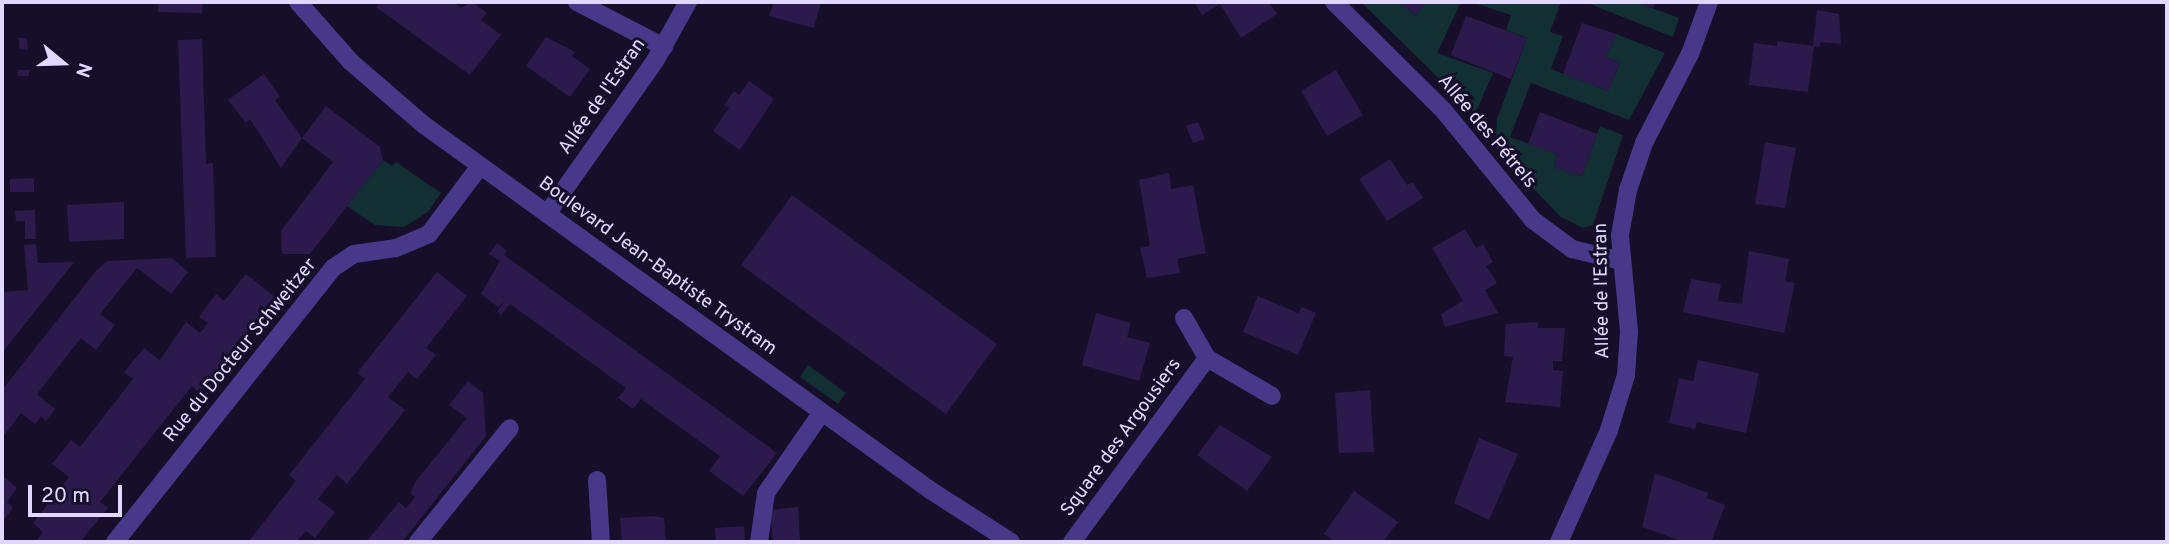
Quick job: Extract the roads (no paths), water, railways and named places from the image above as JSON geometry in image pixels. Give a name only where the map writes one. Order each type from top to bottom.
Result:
[{"type":"street","points":[[577,2],[664,47]]},
{"type":"street","name":"Allée de l'Estran","points":[[547,214],[664,47],[688,2]]},
{"type":"street","name":"Allée des Pétrels","points":[[1334,2],[1444,111],[1533,220],[1572,249],[1622,261]]},
{"type":"street","name":"Allée de l'Estran","points":[[1559,542],[1609,430],[1626,375],[1629,331],[1620,224],[1636,162],[1690,54],[1709,2]]},
{"type":"street","name":"Boulevard Jean-Baptiste Trystram","points":[[304,4],[369,79],[480,166],[822,412],[1012,542]]},
{"type":"street","name":"Rue du Docteur Schweitzer","points":[[121,540],[333,268],[354,254],[397,248],[429,234],[480,166]]},
{"type":"street","name":"Square des Argousiers","points":[[1184,318],[1207,358],[1272,396]]},
{"type":"street","name":"Square des Argousiers","points":[[1072,542],[1207,358]]},
{"type":"street","points":[[760,542],[766,493],[822,412]]},
{"type":"street","points":[[418,542],[510,428]]},
{"type":"street","points":[[597,480],[601,542]]}]
